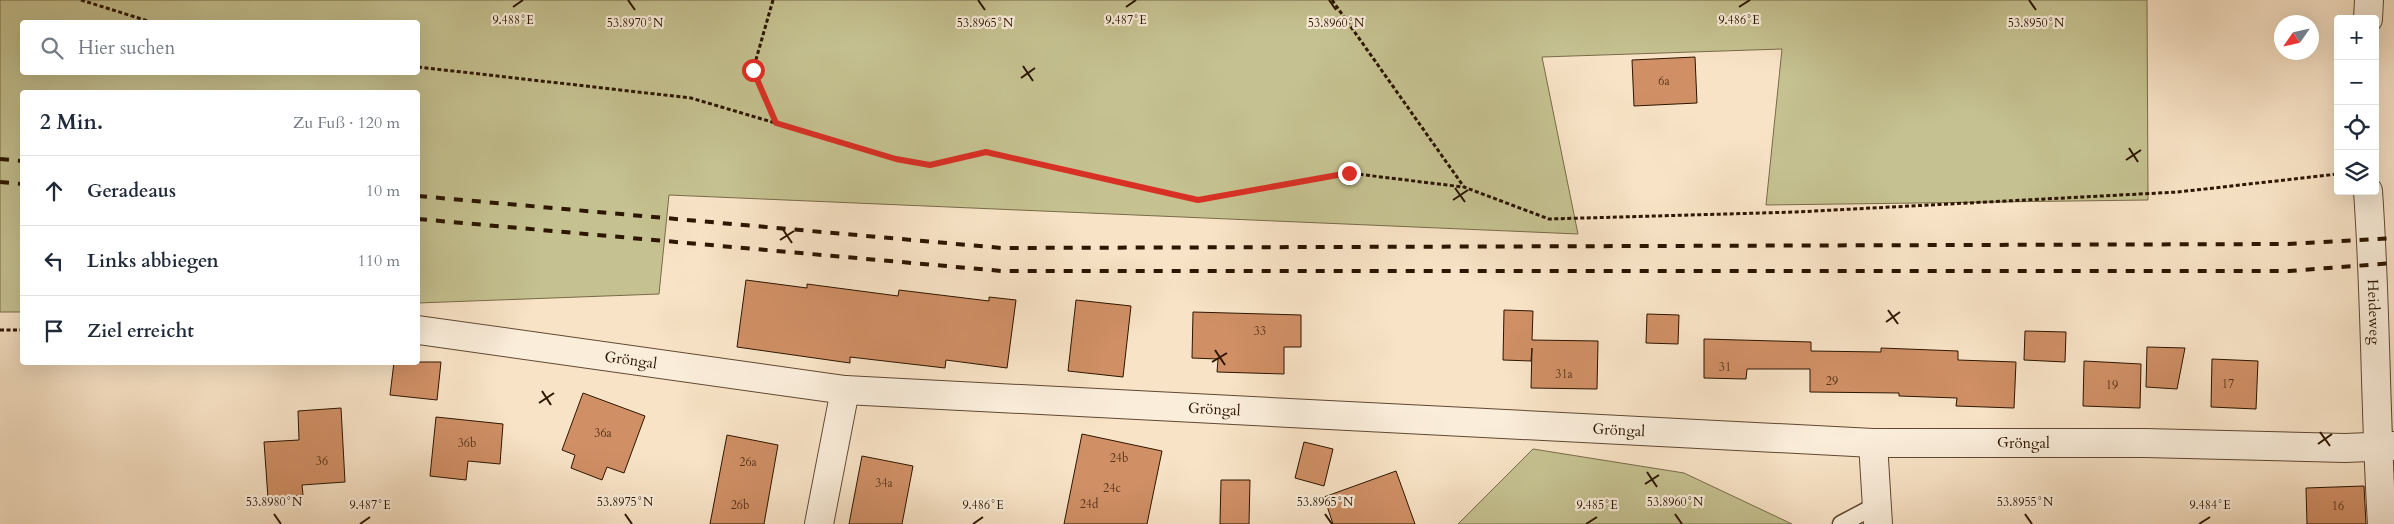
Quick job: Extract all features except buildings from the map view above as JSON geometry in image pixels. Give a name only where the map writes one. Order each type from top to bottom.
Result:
[{"type":"street","points":[[2368,15],[2369,0]]},
{"type":"street","name":"Heideweg","points":[[2368,195],[2385,446],[2382,524]]},
{"type":"street","name":"Gröngal","points":[[420,330],[845,390],[1872,443],[2145,443],[2345,448],[2385,446]]},
{"type":"street","points":[[820,524],[845,390]]},
{"type":"street","points":[[1872,443],[1878,515]]},
{"type":"lane","points":[[1841,524],[1878,515]]},
{"type":"path","points":[[81,0],[145,20]]},
{"type":"path","points":[[773,0],[753,70],[776,123]]},
{"type":"path","points":[[1332,0],[1464,187]]},
{"type":"path","points":[[420,67],[691,98],[896,159],[930,165],[986,152],[1198,200],[1349,173],[1464,187],[1549,220],[1796,212],[2178,192],[2334,174]]},
{"type":"path","points":[[0,330],[20,330]]},
{"type":"shaded area","points":[[0,0],[2147,0],[2148,200],[1766,205],[1782,49],[1542,57],[1578,234],[669,195],[659,294],[420,303],[420,90],[20,90],[20,312],[0,312]]},
{"type":"shaded area","points":[[1533,449],[1684,473],[1792,524],[1458,524]]},
{"type":"railway","points":[[0,159],[20,161]]},
{"type":"railway","points":[[0,182],[20,184]]},
{"type":"railway","points":[[420,196],[1002,248],[2288,244],[2394,238]]},
{"type":"railway","points":[[420,219],[1002,271],[2289,271],[2394,263]]},
{"type":"route","points":[[753,70],[776,123],[896,159],[930,165],[986,152],[1198,200],[1349,173]]}]
